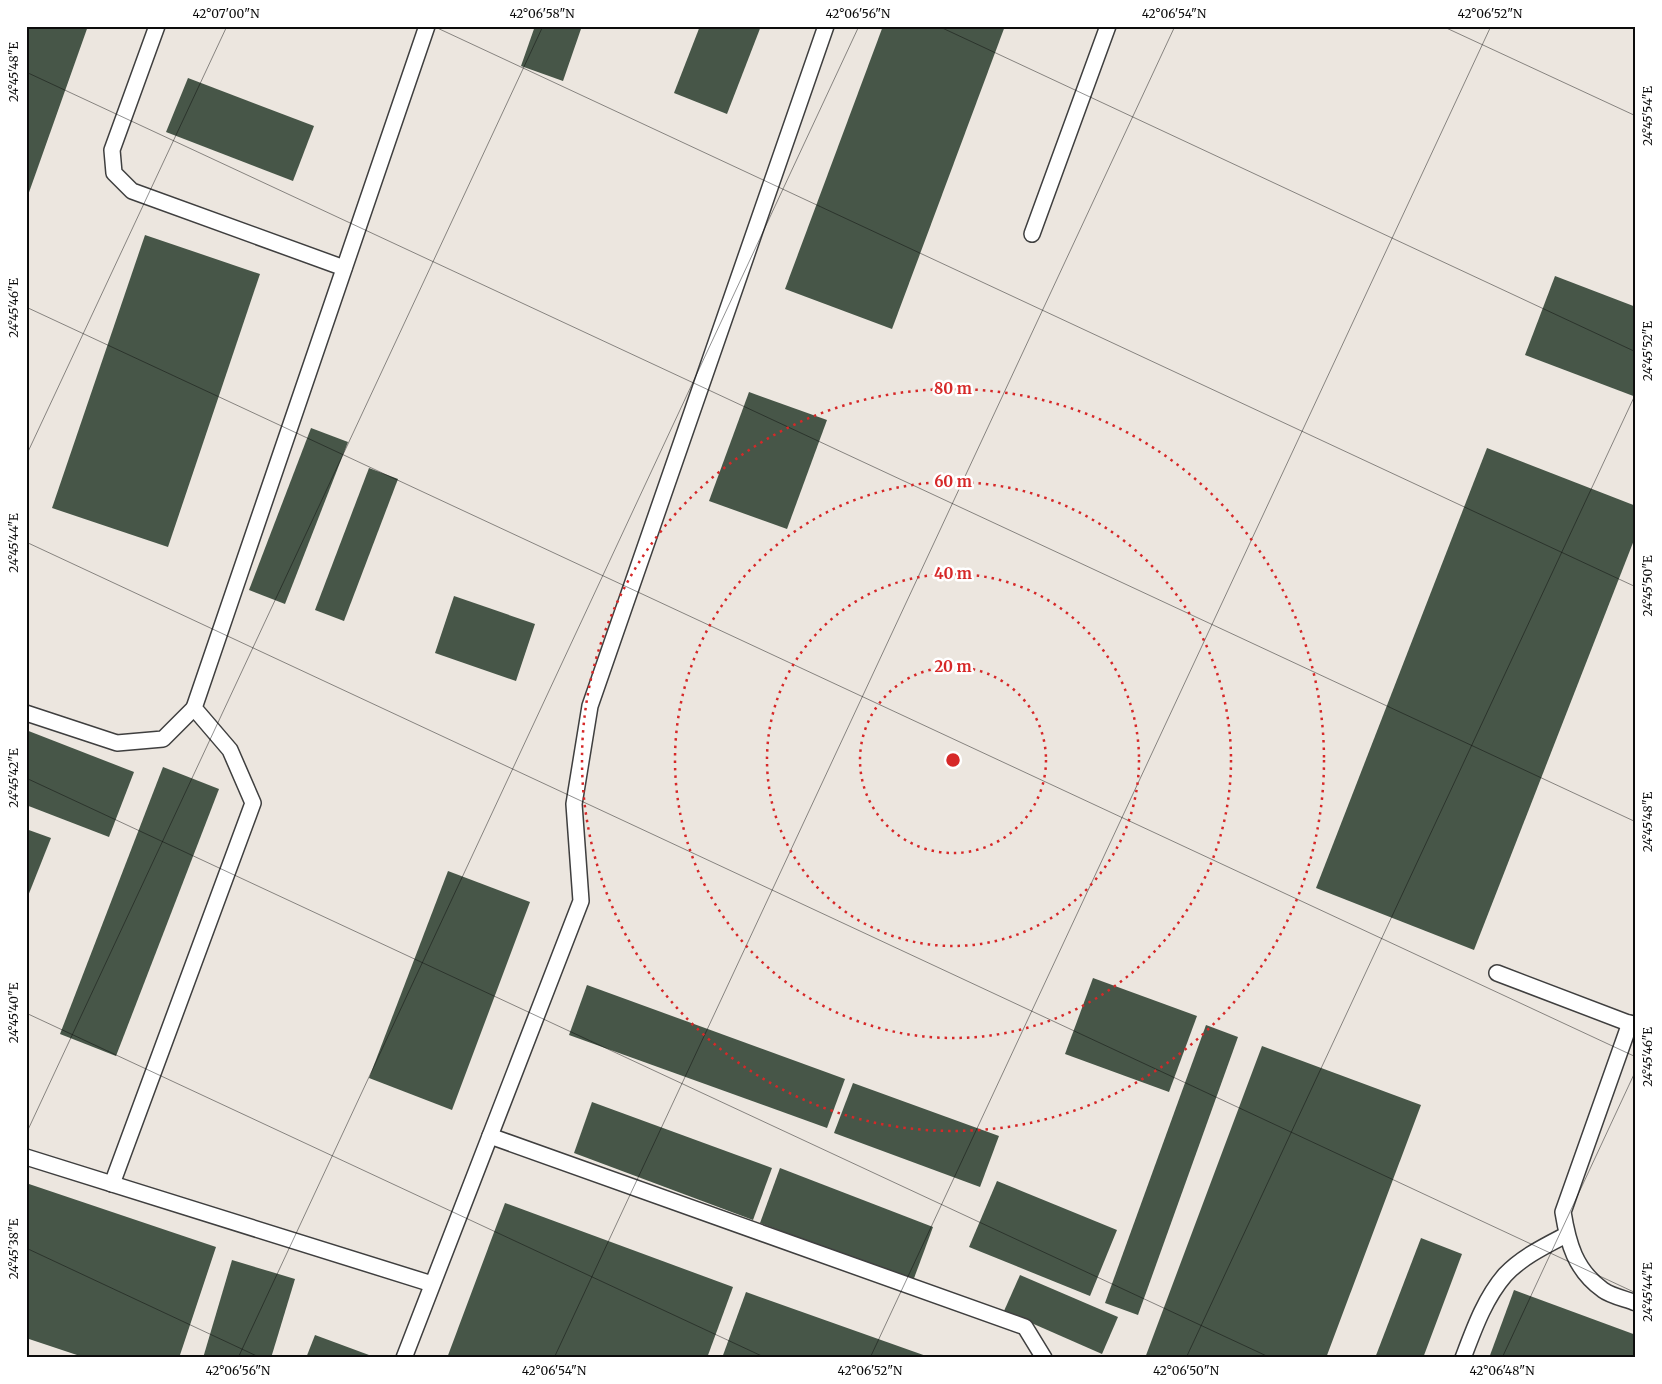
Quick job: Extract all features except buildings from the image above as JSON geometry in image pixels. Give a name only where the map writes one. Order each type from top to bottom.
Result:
[{"type":"lane","points":[[157,26],[112,150],[114,173],[132,191],[344,268]]},
{"type":"lane","points":[[26,713],[117,743],[163,739],[194,708],[427,26]]},
{"type":"lane","points":[[404,1358],[581,900],[574,804],[590,706],[826,26]]},
{"type":"lane","points":[[1032,234],[1108,26]]},
{"type":"lane","points":[[112,1184],[253,803],[230,750],[194,708]]},
{"type":"lane","points":[[1497,973],[1633,1024],[1563,1212],[1566,1235],[1580,1268],[1604,1291],[1636,1303]]},
{"type":"lane","points":[[490,1136],[1025,1328],[1044,1358]]},
{"type":"lane","points":[[26,1157],[432,1284]]},
{"type":"lane","points":[[1463,1358],[1478,1318],[1505,1276],[1531,1254],[1566,1235]]},
{"type":"shaded area","points":[[26,26],[1636,26],[1636,1358],[26,1358]]}]
